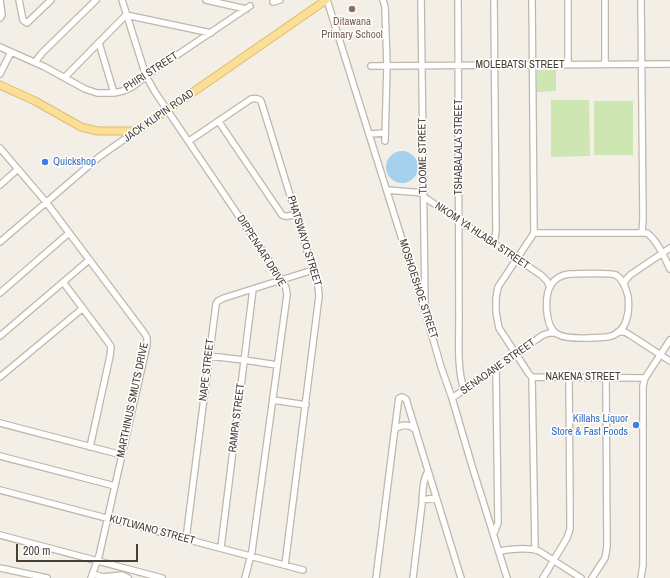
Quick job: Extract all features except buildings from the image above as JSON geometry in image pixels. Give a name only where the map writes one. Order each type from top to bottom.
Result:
[{"type":"main road","name":"JACK KLIPIN ROAD","points":[[137,131],[326,0]]},
{"type":"main road","points":[[0,85],[35,101],[81,127],[98,131],[137,131]]},
{"type":"street","points":[[0,0],[2,11],[0,18]]},
{"type":"street","points":[[19,0],[22,18],[24,22],[27,23],[52,0]]},
{"type":"street","points":[[35,62],[96,0]]},
{"type":"street","name":"DIPPENAAR DRIVE","points":[[122,0],[146,76],[167,110],[286,288],[287,295],[251,556],[245,578]]},
{"type":"street","name":"PHIRI STREET","points":[[0,47],[35,62],[93,92],[120,92],[128,89],[248,7],[206,0]]},
{"type":"street","points":[[273,2],[280,0]]},
{"type":"street","name":"MOSHOESHOE STREET","points":[[326,0],[508,578]]},
{"type":"street","points":[[383,0],[385,7],[387,65],[385,141]]},
{"type":"street","name":"TLOOME STREET","points":[[421,0],[425,311]]},
{"type":"street","name":"TSHABALALA STREET","points":[[458,0],[460,371],[464,390]]},
{"type":"street","points":[[494,0],[496,231],[494,244]]},
{"type":"street","points":[[532,0],[534,234],[647,233],[650,235],[670,269]]},
{"type":"street","points":[[568,0],[568,64]]},
{"type":"street","points":[[605,0],[605,64]]},
{"type":"street","points":[[641,0],[642,233]]},
{"type":"street","points":[[65,77],[126,15],[211,33]]},
{"type":"street","points":[[99,43],[114,93]]},
{"type":"street","points":[[0,74],[11,52]]},
{"type":"street","name":"MOLEBATSI STREET","points":[[371,66],[670,64]]},
{"type":"street","name":"PHATSWAYO STREET","points":[[189,142],[251,99],[257,98],[261,101],[318,286],[319,296],[285,565]]},
{"type":"street","points":[[219,122],[282,215],[288,217],[296,214]]},
{"type":"street","name":"JACK KLIPIN ROAD","points":[[0,242],[99,157],[137,131]]},
{"type":"street","points":[[369,134],[385,133]]},
{"type":"street","name":"MARTHINUS SMUTS DRIVE","points":[[0,148],[46,202],[147,338],[147,345],[108,518],[92,576]]},
{"type":"street","points":[[0,185],[18,170]]},
{"type":"street","name":"NKOM YA HLABA STREET","points":[[387,190],[424,195],[458,220],[540,275],[547,281],[550,287]]},
{"type":"street","points":[[0,292],[69,234]]},
{"type":"street","name":"NAKENA STREET","points":[[534,234],[498,287],[496,298],[496,312],[499,328],[528,374],[532,377],[645,378]]},
{"type":"street","points":[[618,277],[630,275],[670,248]]},
{"type":"street","points":[[0,336],[89,260]]},
{"type":"street","name":"NAPE STREET","points":[[186,539],[216,302],[224,298],[313,270]]},
{"type":"street","points":[[569,274],[612,274],[618,277],[624,285],[627,293],[629,306],[628,318],[626,322],[618,332],[611,337],[568,337],[555,333],[550,326],[548,319],[547,304],[550,287],[555,280],[560,276],[569,274]]},
{"type":"street","name":"NKOM YA HLABA STREET","points":[[540,275],[555,280]]},
{"type":"street","points":[[624,285],[625,281],[630,275]]},
{"type":"street","points":[[63,282],[111,347],[90,447]]},
{"type":"street","name":"RAMPA STREET","points":[[221,547],[253,289]]},
{"type":"street","points":[[0,377],[82,308]]},
{"type":"street","points":[[626,322],[630,335]]},
{"type":"street","name":"SENAOANE STREET","points":[[543,336],[550,326]]},
{"type":"street","points":[[618,332],[625,332],[670,361]]},
{"type":"street","name":"SENAOANE STREET","points":[[452,398],[543,336],[549,333],[555,333]]},
{"type":"street","points":[[641,578],[643,565],[643,392],[645,378],[670,340]]},
{"type":"street","points":[[209,356],[277,365]]},
{"type":"street","points":[[494,533],[498,523],[496,368]]},
{"type":"street","points":[[532,377],[535,549]]},
{"type":"street","points":[[543,578],[567,538],[570,529],[569,377]]},
{"type":"street","points":[[592,578],[605,558],[607,546],[606,378]]},
{"type":"street","points":[[376,578],[399,398],[402,397],[406,399],[461,578]]},
{"type":"street","points":[[273,400],[306,405]]},
{"type":"street","points":[[0,423],[122,455]]},
{"type":"street","points":[[395,429],[406,425],[415,430]]},
{"type":"street","points":[[0,456],[115,486]]},
{"type":"street","points":[[413,578],[423,485],[428,471]]},
{"type":"street","name":"KUTLWANO STREET","points":[[0,490],[221,547],[303,570]]},
{"type":"street","points":[[422,500],[436,498]]},
{"type":"street","points":[[0,535],[158,577]]},
{"type":"street","points":[[500,551],[535,549],[544,553],[581,578]]},
{"type":"street","points":[[0,568],[20,575],[46,578]]},
{"type":"street","points":[[92,576],[103,577],[122,575],[128,578]]},
{"type":"green space","points":[[537,70],[556,70],[556,91],[537,92]]},
{"type":"green space","points":[[551,100],[589,100],[590,156],[551,157]]},
{"type":"green space","points":[[594,101],[633,101],[633,155],[594,155]]},
{"type":"water","points":[[399,151],[405,151],[415,158],[418,167],[417,173],[411,180],[405,183],[399,183],[389,176],[386,170],[386,164],[393,154]]},
{"type":"place","name":"Ditawana Primary School","points":[[352,9]]},
{"type":"place","name":"Quickshop","points":[[45,162]]},
{"type":"place","name":"Killahs Liquor Store & Fast Foods","points":[[636,425]]}]
